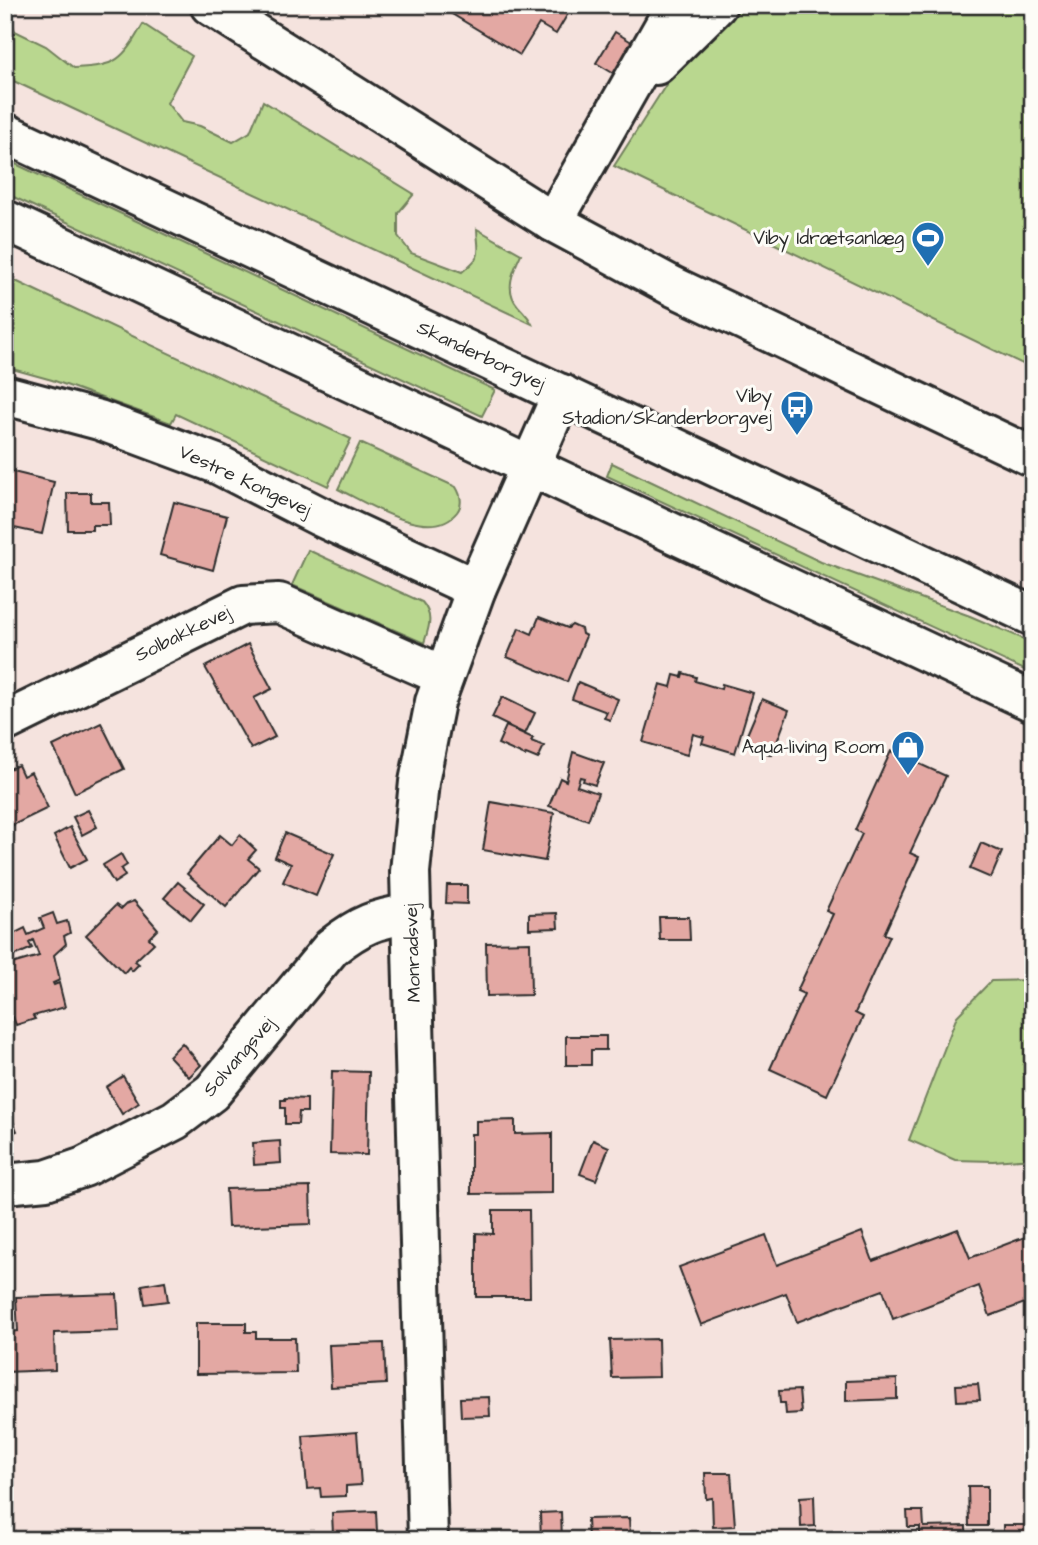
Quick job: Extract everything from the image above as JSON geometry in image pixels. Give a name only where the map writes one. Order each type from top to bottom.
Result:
[{"type":"street","points":[[210,5],[553,222],[672,285],[1033,457]]},
{"type":"street","points":[[553,222],[676,5]]},
{"type":"street","points":[[624,95],[717,5]]},
{"type":"street","name":"Skanderborgvej","points":[[5,133],[1033,616]]},
{"type":"street","points":[[5,220],[1033,702]]},
{"type":"street","name":"Monradsvej","points":[[428,1540],[410,872],[419,782],[435,702],[476,589],[562,394]]},
{"type":"street","name":"Vestre Kongevej","points":[[5,395],[99,420],[217,464],[319,516],[476,589]]},
{"type":"street","name":"Solbakkevej","points":[[5,722],[243,605],[279,603],[444,676]]},
{"type":"street","name":"Solvangsvej","points":[[5,1184],[46,1180],[84,1167],[175,1120],[212,1092],[332,947],[354,929],[381,918],[412,913]]},
{"type":"green space","points":[[5,5],[15,31],[46,46],[74,68],[100,65],[117,59],[143,24],[192,56],[167,103],[182,122],[200,126],[233,142],[250,132],[263,101],[414,194],[398,213],[398,236],[411,253],[462,272],[477,257],[477,229],[521,254],[513,274],[511,294],[532,324],[5,77]]},
{"type":"green space","name":"Viby Idrætsanlæg","points":[[717,5],[1033,5],[1033,369],[614,166]]},
{"type":"green space","points":[[5,159],[495,390],[482,416],[5,193]]},
{"type":"green space","points":[[5,276],[351,439],[328,486],[176,414],[171,423],[52,380],[5,367]]},
{"type":"green space","points":[[360,443],[456,487],[461,499],[457,512],[446,521],[416,523],[382,511],[338,489]]},
{"type":"green space","points":[[612,463],[821,562],[970,616],[1033,643],[1033,674],[607,476]]},
{"type":"green space","points":[[308,550],[422,602],[429,617],[424,643],[292,585]]},
{"type":"green space","points":[[1033,980],[1033,1158],[955,1160],[909,1140],[957,1016],[991,981]]},
{"type":"building","points":[[437,5],[573,5],[556,34],[539,24],[520,55]]},
{"type":"building","points":[[615,32],[635,44],[616,75],[596,63]]},
{"type":"building","points":[[5,470],[54,482],[42,534],[5,526]]},
{"type":"building","points":[[67,493],[91,493],[91,502],[109,502],[110,525],[92,525],[92,530],[68,530]]},
{"type":"building","points":[[174,502],[227,516],[213,570],[160,555]]},
{"type":"building","points":[[539,617],[568,628],[572,625],[581,629],[586,636],[567,682],[507,657],[519,628],[532,634]]},
{"type":"building","points":[[248,644],[272,689],[254,698],[275,737],[251,749],[205,667]]},
{"type":"building","points":[[683,673],[696,677],[695,681],[721,689],[722,684],[753,693],[735,753],[702,743],[704,737],[693,734],[687,755],[643,742],[660,684],[671,687],[674,675],[682,677]]},
{"type":"building","points":[[578,682],[618,699],[610,720],[604,718],[607,712],[572,699]]},
{"type":"building","points":[[502,697],[535,713],[525,734],[492,718]]},
{"type":"building","points":[[762,699],[789,710],[772,755],[743,744]]},
{"type":"building","points":[[101,723],[124,769],[75,793],[53,746]]},
{"type":"building","points":[[506,726],[544,746],[538,759],[498,744]]},
{"type":"building","points":[[891,751],[946,776],[910,853],[919,857],[884,934],[890,936],[855,1013],[863,1017],[827,1095],[770,1069],[804,994],[797,991],[833,914],[826,911],[862,834],[855,830]]},
{"type":"building","points":[[573,752],[604,763],[595,785],[583,781],[584,778],[580,777],[577,786],[598,793],[588,820],[549,806],[560,778],[566,781]]},
{"type":"building","points":[[18,765],[23,776],[31,772],[48,808],[5,829],[5,771]]},
{"type":"building","points":[[491,802],[554,813],[545,861],[483,850]]},
{"type":"building","points":[[88,810],[97,827],[82,835],[73,817]]},
{"type":"building","points":[[70,827],[87,859],[70,868],[54,836]]},
{"type":"building","points":[[285,833],[334,854],[316,896],[283,882],[291,864],[275,857]]},
{"type":"building","points":[[220,835],[232,845],[240,835],[256,850],[248,859],[259,868],[226,907],[187,874]]},
{"type":"building","points":[[981,843],[1002,852],[991,878],[970,869]]},
{"type":"building","points":[[121,854],[127,865],[121,869],[125,876],[114,883],[103,865]]},
{"type":"building","points":[[178,882],[204,904],[191,920],[164,898]]},
{"type":"building","points":[[447,885],[467,885],[467,904],[446,903]]},
{"type":"building","points":[[134,901],[158,929],[149,938],[154,943],[135,961],[139,964],[132,971],[129,967],[124,973],[86,935],[116,905],[121,909]]},
{"type":"building","points":[[53,913],[57,924],[67,921],[70,933],[64,936],[66,944],[54,955],[60,980],[53,983],[59,983],[65,1007],[33,1016],[35,1019],[16,1025],[13,1017],[9,1018],[5,1005],[5,966],[39,956],[33,940],[29,943],[32,948],[14,956],[12,952],[5,956],[5,938],[25,928],[28,935],[44,928],[40,918]]},
{"type":"building","points":[[557,913],[558,928],[529,929],[529,914]]},
{"type":"building","points":[[659,917],[689,917],[690,940],[660,940]]},
{"type":"building","points":[[530,942],[531,995],[487,996],[486,943]]},
{"type":"building","points":[[566,1036],[606,1036],[606,1050],[591,1050],[591,1065],[566,1065]]},
{"type":"building","points":[[182,1043],[201,1065],[189,1077],[169,1056]]},
{"type":"building","points":[[332,1071],[369,1072],[367,1155],[330,1154]]},
{"type":"building","points":[[123,1076],[139,1103],[122,1114],[106,1087]]},
{"type":"building","points":[[307,1099],[307,1112],[299,1112],[298,1124],[285,1124],[285,1108],[281,1108],[281,1100]]},
{"type":"building","points":[[5,1102],[17,1131],[5,1136]]},
{"type":"building","points":[[515,1120],[515,1134],[552,1133],[552,1193],[471,1194],[471,1134],[476,1134],[476,1121]]},
{"type":"building","points":[[593,1140],[609,1147],[596,1180],[580,1174]]},
{"type":"building","points":[[280,1141],[281,1163],[254,1165],[253,1143]]},
{"type":"building","points":[[310,1187],[311,1224],[228,1227],[226,1189]]},
{"type":"building","points":[[493,1210],[529,1210],[530,1297],[476,1297],[476,1233],[493,1234]]},
{"type":"building","points":[[958,1229],[970,1258],[1033,1234],[1033,1300],[990,1316],[979,1286],[893,1319],[883,1290],[797,1322],[786,1293],[701,1325],[679,1267],[766,1235],[777,1265],[862,1232],[873,1261]]},
{"type":"building","points":[[165,1281],[168,1301],[145,1304],[142,1285]]},
{"type":"building","points":[[117,1294],[119,1331],[54,1333],[55,1370],[5,1372],[5,1332],[18,1331],[16,1297]]},
{"type":"building","points":[[196,1323],[246,1323],[246,1332],[256,1332],[256,1338],[295,1338],[296,1373],[196,1374]]},
{"type":"building","points":[[658,1339],[659,1377],[612,1378],[610,1340]]},
{"type":"building","points":[[384,1343],[386,1384],[331,1387],[329,1345]]},
{"type":"building","points":[[897,1379],[897,1399],[846,1401],[846,1381]]},
{"type":"building","points":[[978,1384],[980,1400],[957,1401],[956,1385]]},
{"type":"building","points":[[799,1390],[801,1413],[786,1414],[785,1403],[780,1403],[779,1391]]},
{"type":"building","points":[[489,1397],[490,1416],[461,1417],[460,1398]]},
{"type":"building","points":[[357,1432],[361,1485],[346,1486],[346,1496],[321,1497],[320,1488],[307,1489],[303,1436]]},
{"type":"building","points":[[705,1473],[731,1473],[735,1526],[713,1527],[712,1498],[706,1499]]},
{"type":"building","points":[[968,1486],[987,1486],[987,1526],[969,1526]]},
{"type":"building","points":[[814,1496],[815,1526],[801,1527],[800,1497]]},
{"type":"building","points":[[376,1511],[377,1532],[333,1534],[332,1513]]},
{"type":"building","points":[[907,1511],[923,1511],[924,1527],[966,1526],[966,1540],[920,1540],[920,1527],[908,1527]]},
{"type":"building","points":[[561,1512],[562,1540],[541,1540],[540,1513]]},
{"type":"building","points":[[629,1518],[633,1540],[588,1540],[587,1519]]},
{"type":"building","points":[[1003,1525],[1033,1525],[1033,1540],[1003,1540]]},
{"type":"building","points":[[717,1532],[717,1540],[667,1540],[667,1533]]},
{"type":"building","points":[[118,1533],[118,1540],[78,1540],[78,1534]]},
{"type":"building","points":[[883,1534],[884,1540],[832,1540],[832,1535]]},
{"type":"building","points":[[358,1536],[358,1540],[310,1540],[310,1537]]},
{"type":"building","points":[[800,1537],[800,1540],[749,1540],[749,1538]]},
{"type":"place","name":"Viby Idrætsanlæg","points":[[928,268]]},
{"type":"place","name":"Viby Stadion/Skanderborgvej","points":[[797,437]]},
{"type":"place","name":"Aqua-living Room","points":[[908,777]]}]
